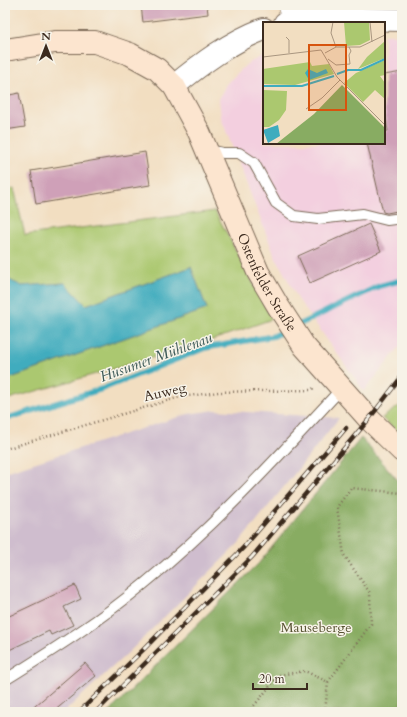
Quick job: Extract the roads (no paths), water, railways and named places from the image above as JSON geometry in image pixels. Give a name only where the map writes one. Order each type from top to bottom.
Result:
[{"type":"main road","name":"Ostenfelder Straße","points":[[5,50],[55,42],[95,42],[130,54],[157,69],[174,86],[206,149],[258,272],[278,306],[304,346],[326,372],[402,451]]},
{"type":"street","points":[[289,16],[402,20]]},
{"type":"street","points":[[174,86],[206,60],[231,44],[263,29]]},
{"type":"lane","points":[[206,149],[224,153],[239,153],[254,163],[276,202],[294,216],[318,219],[363,214],[387,220],[402,218]]},
{"type":"lane","points":[[5,680],[63,643],[145,584],[221,516],[341,389]]},
{"type":"water","points":[[191,267],[207,309],[5,380],[5,278],[22,286],[65,283],[86,305]]},
{"type":"waterway","name":"Husumer Mühlenau","points":[[296,326],[379,286],[402,280]]},
{"type":"waterway","name":"Husumer Mühlenau","points":[[5,419],[102,389],[205,348],[274,336],[288,329]]},
{"type":"railway","points":[[96,712],[252,557],[369,419],[402,376]]},
{"type":"railway","points":[[79,712],[143,650],[243,548],[346,428]]},
{"type":"park label","name":"Mauseberge","points":[[316,627]]}]
